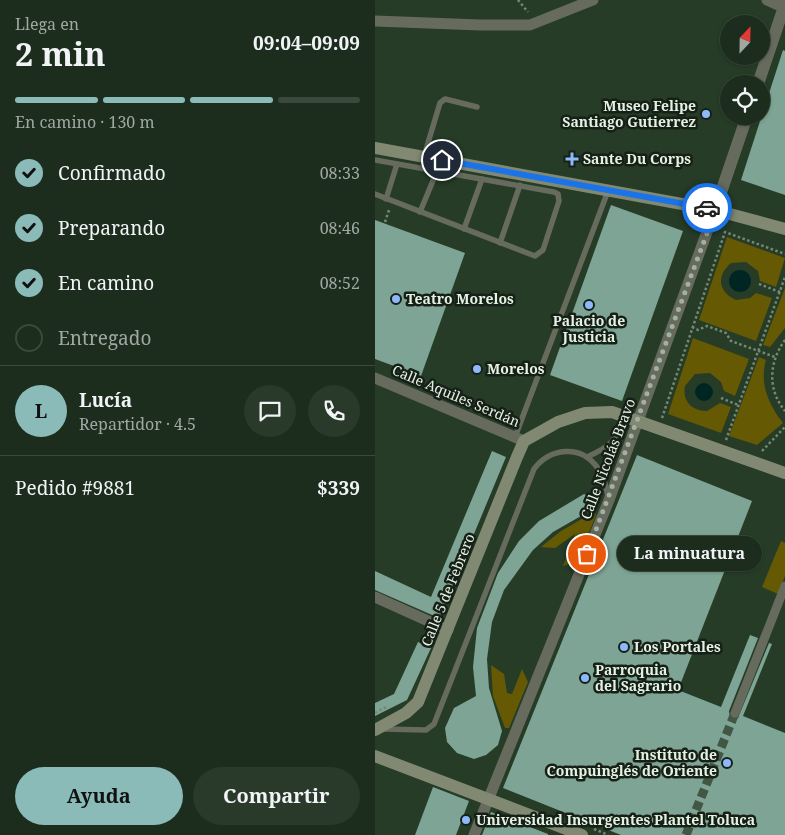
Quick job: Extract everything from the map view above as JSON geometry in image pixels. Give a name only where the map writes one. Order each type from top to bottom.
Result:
[{"type":"main road","points":[[375,148],[715,210],[785,229]]},
{"type":"main road","points":[[520,439],[574,416],[594,412],[620,414],[785,473]]},
{"type":"main road","name":"Calle 5 de Febrero","points":[[376,729],[406,712],[418,702],[448,630],[520,439]]},
{"type":"main road","points":[[375,756],[490,798],[582,835]]},
{"type":"street","points":[[375,21],[530,25],[593,0]]},
{"type":"street","points":[[761,75],[785,7],[767,0]]},
{"type":"street","name":"Calle Nicolás Bravo","points":[[474,835],[609,500],[715,210],[744,125]]},
{"type":"street","name":"Calle Aquiles Serdán","points":[[375,378],[520,439]]},
{"type":"street","points":[[735,713],[785,586]]},
{"type":"street","points":[[375,596],[448,630]]},
{"type":"lane","points":[[424,157],[440,103],[445,99],[477,107]]},
{"type":"lane","points":[[375,160],[554,192],[559,198],[543,250],[535,256],[375,194]]},
{"type":"lane","points":[[386,199],[397,164]]},
{"type":"lane","points":[[420,212],[437,171]]},
{"type":"lane","points":[[464,229],[482,179]]},
{"type":"lane","points":[[500,243],[520,185]]},
{"type":"lane","points":[[520,439],[609,191]]},
{"type":"lane","points":[[587,457],[612,443],[619,429],[620,414]]},
{"type":"lane","points":[[376,729],[426,730],[434,724],[534,470],[546,456],[571,451],[587,457],[602,474],[609,500]]},
{"type":"path","points":[[385,222],[392,201]]},
{"type":"path","points":[[671,422],[662,418],[725,232],[785,254]]},
{"type":"path","points":[[734,444],[725,441],[785,277]]},
{"type":"path","points":[[759,284],[780,292]]},
{"type":"path","points":[[692,328],[698,330],[707,326],[726,333],[731,341],[775,357]]},
{"type":"path","points":[[785,340],[775,357],[772,379],[773,390],[785,411]]},
{"type":"path","points":[[721,398],[738,405]]},
{"type":"path","points":[[763,454],[760,454],[785,427]]},
{"type":"shaded area","points":[[727,237],[785,258],[776,287],[760,281],[758,271],[746,262],[731,263],[721,278],[721,283],[726,293],[736,300],[750,298],[756,293],[772,298],[756,341],[699,320]]},
{"type":"shaded area","points":[[785,288],[785,328],[770,347],[763,345]]},
{"type":"shaded area","points":[[693,338],[749,359],[735,396],[724,391],[721,382],[710,373],[695,374],[685,386],[684,391],[687,401],[697,409],[707,411],[720,403],[731,407],[721,433],[668,414]]},
{"type":"shaded area","points":[[759,357],[766,360],[764,377],[767,394],[773,409],[783,423],[757,445],[729,436]]},
{"type":"shaded area","points":[[594,512],[596,515],[578,561],[563,566],[575,534],[555,548],[541,547],[561,531]]},
{"type":"shaded area","points":[[781,541],[785,543],[785,576],[778,594],[762,587]]},
{"type":"shaded area","points":[[491,665],[504,674],[507,693],[512,694],[522,669],[528,682],[509,728],[505,728],[493,696]]},
{"type":"water","points":[[740,270],[748,273],[751,281],[748,289],[740,292],[732,289],[729,281],[732,273]]},
{"type":"water","points":[[700,383],[708,383],[713,388],[711,399],[700,401],[695,396],[695,388]]},
{"type":"building","points":[[783,50],[785,51],[785,195],[741,180],[759,125],[770,125],[770,90]]},
{"type":"building","name":"Palacio de Justicia","points":[[611,205],[683,231],[622,401],[550,375]]},
{"type":"building","points":[[375,220],[465,253],[421,376],[375,359]]},
{"type":"building","points":[[492,451],[506,457],[439,618],[375,590],[375,571],[431,597]]},
{"type":"building","name":"Los Portales","points":[[637,455],[752,501],[678,690],[721,707],[750,635],[758,638],[729,711],[730,717],[738,718],[769,643],[772,644],[743,716],[785,733],[785,835],[621,835],[503,788]]},
{"type":"building","points":[[584,494],[600,501],[588,512],[553,532],[533,550],[504,590],[492,622],[487,659],[489,688],[502,731],[498,745],[486,755],[474,759],[457,753],[447,742],[445,728],[454,708],[476,696],[473,667],[477,628],[498,573],[519,541],[539,521]]},
{"type":"building","points":[[418,642],[431,648],[407,700],[375,716],[375,703],[394,694]]},
{"type":"building","points":[[433,787],[469,801],[456,835],[415,835]]},
{"type":"building","points":[[491,812],[548,834],[548,835],[482,835]]},
{"type":"tunnel","points":[[686,835],[735,713]]},
{"type":"way so far","points":[[587,554],[609,500],[712,220],[715,210],[707,208]]},
{"type":"place","name":"Museo Felipe Santiago Gutierrez","points":[[706,114]]},
{"type":"place","name":"Sante Du Corps","points":[[572,159]]},
{"type":"place","name":"Teatro Morelos","points":[[396,299]]},
{"type":"place","name":"Palacio de Justicia","points":[[589,305]]},
{"type":"place","name":"Morelos","points":[[477,369]]},
{"type":"place","name":"La minuatura","points":[[587,554]]},
{"type":"place","name":"Los Portales","points":[[624,647]]},
{"type":"place","name":"Parroquia del Sagrario","points":[[585,678]]},
{"type":"place","name":"Instituto de Compuinglés de Oriente","points":[[727,763]]},
{"type":"place","name":"Universidad Insurgentes Plantel Toluca","points":[[466,820]]},
{"type":"route","points":[[442,160],[707,208]]}]
